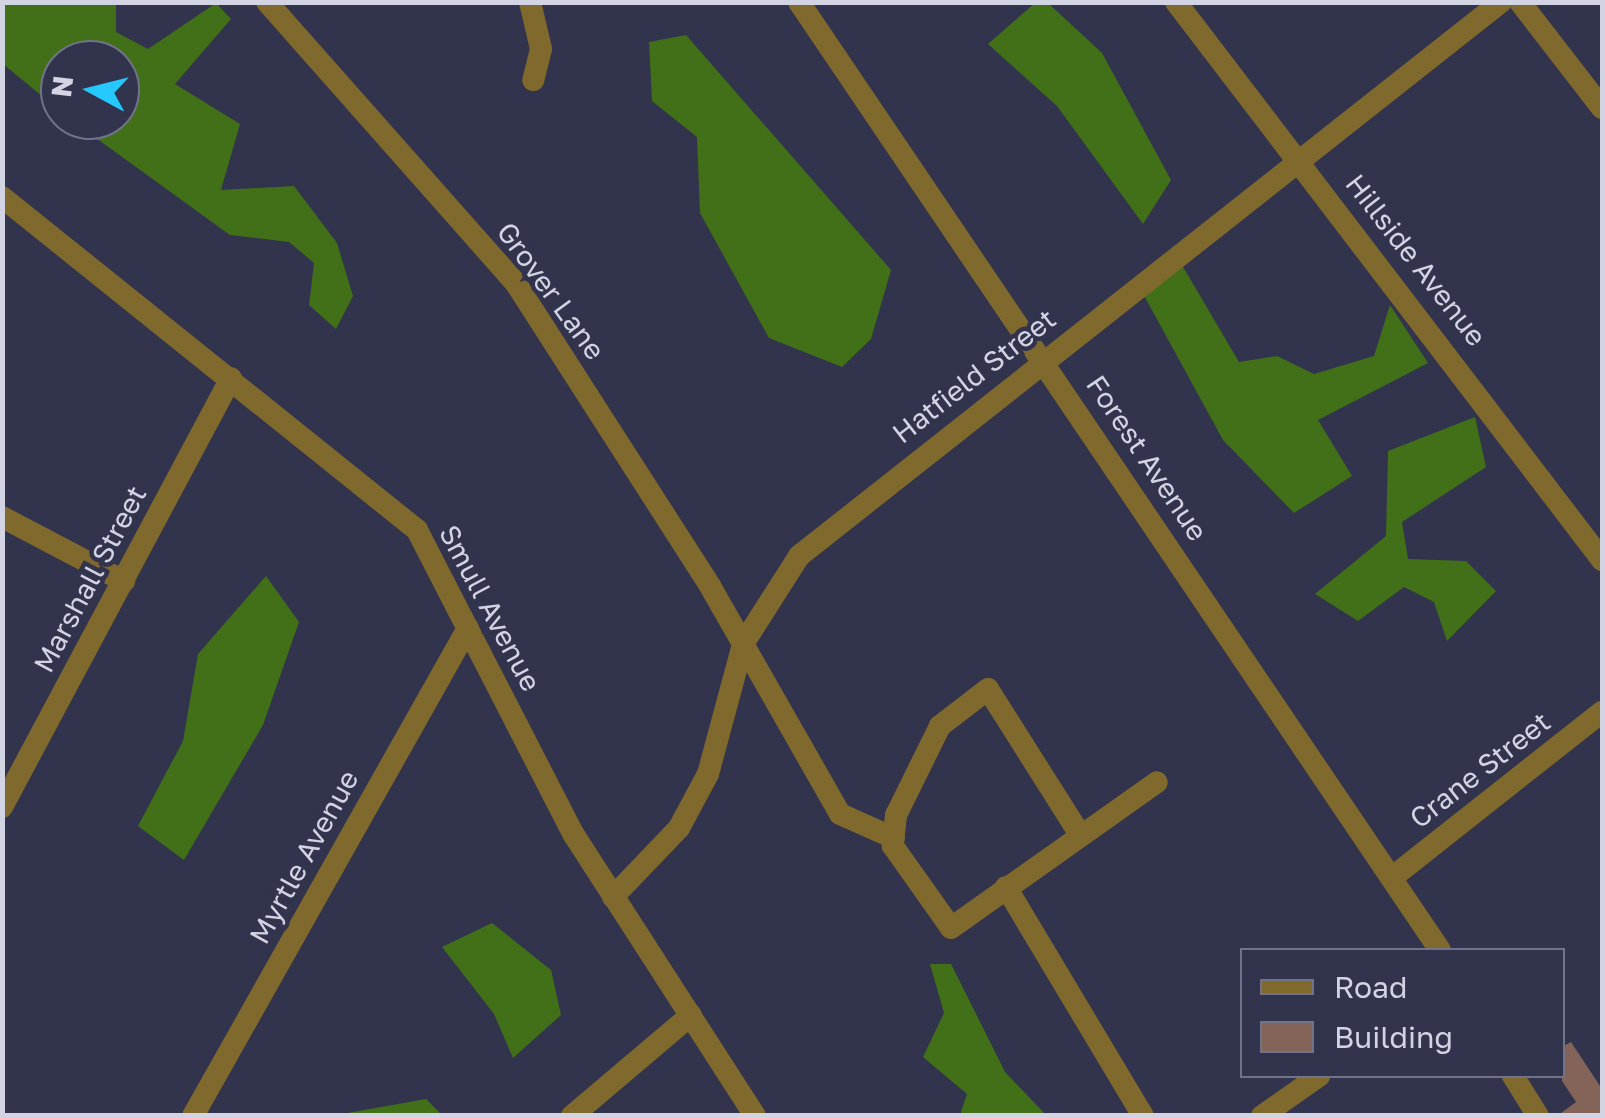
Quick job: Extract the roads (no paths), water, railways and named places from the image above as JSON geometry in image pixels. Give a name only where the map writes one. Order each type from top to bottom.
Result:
[{"type":"street","name":"Grover Lane","points":[[267,2],[515,282],[744,644],[840,814],[894,838]]},
{"type":"street","points":[[530,2],[541,49],[533,80]]},
{"type":"street","name":"Forest Avenue","points":[[798,2],[1044,358],[1439,948]]},
{"type":"street","name":"Hillside Avenue","points":[[1176,2],[1602,560]]},
{"type":"street","name":"Hatfield Street","points":[[613,897],[679,828],[708,774],[744,644],[774,587],[817,538],[1500,2]]},
{"type":"street","points":[[1520,2],[1602,108]]},
{"type":"street","name":"Smull Avenue","points":[[2,198],[417,530],[613,897],[755,1116]]},
{"type":"street","name":"Marshall Street","points":[[2,807],[230,378]]},
{"type":"street","points":[[2,516],[124,581]]},
{"type":"street","name":"Myrtle Avenue","points":[[192,1116],[468,628]]},
{"type":"street","points":[[1080,832],[988,689],[940,726],[902,800],[894,838],[950,928],[1080,832],[1156,782]]},
{"type":"street","name":"Crane Street","points":[[1394,876],[1602,712]]},
{"type":"street","points":[[1006,886],[1143,1116]]},
{"type":"street","points":[[572,1116],[691,1014]]},
{"type":"street","points":[[1262,1116],[1316,1078]]},
{"type":"street","points":[[1513,1078],[1538,1116]]}]
